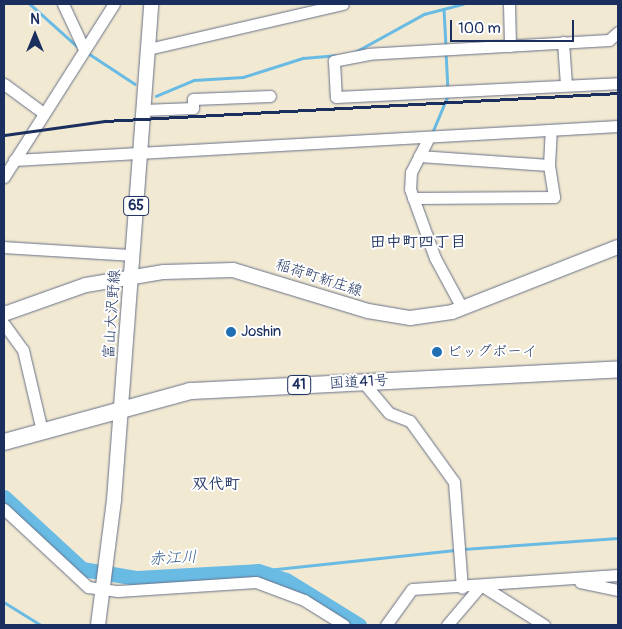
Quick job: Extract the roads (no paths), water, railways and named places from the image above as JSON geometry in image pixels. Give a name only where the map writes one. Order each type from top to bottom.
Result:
[{"type":"highway","name":"国道41号","points":[[4,442],[122,408],[190,392],[618,369]]},
{"type":"main road","name":"富山大沢野線","points":[[98,625],[108,552],[122,408],[151,4]]},
{"type":"main road","name":"稲荷町新庄線","points":[[4,314],[78,287],[164,272],[233,270],[368,310],[410,318],[462,308],[618,247]]},
{"type":"street","points":[[64,4],[84,49]]},
{"type":"street","points":[[4,177],[42,112],[114,4]]},
{"type":"street","points":[[148,49],[344,4]]},
{"type":"street","points":[[509,4],[510,46]]},
{"type":"street","points":[[618,32],[608,40],[369,54],[334,61],[336,97],[618,83]]},
{"type":"street","points":[[563,42],[566,86]]},
{"type":"street","points":[[4,84],[42,112]]},
{"type":"street","points":[[143,110],[193,108],[193,99],[270,96]]},
{"type":"street","points":[[14,160],[618,126]]},
{"type":"street","points":[[413,198],[554,197],[549,165],[551,130]]},
{"type":"street","points":[[429,136],[411,172],[413,198],[439,267],[462,308]]},
{"type":"street","points":[[419,156],[549,165]]},
{"type":"street","points":[[4,247],[132,255]]},
{"type":"street","points":[[4,324],[23,350],[42,431]]},
{"type":"street","points":[[363,382],[389,413],[410,421],[454,482],[462,588]]},
{"type":"street","points":[[4,509],[88,587],[256,582],[304,600],[344,625]]},
{"type":"street","points":[[386,625],[412,590],[462,588],[618,575]]},
{"type":"street","points":[[571,580],[618,590]]},
{"type":"street","points":[[447,625],[481,585]]},
{"type":"street","points":[[481,585],[544,625]]},
{"type":"waterway","points":[[30,4],[77,46]]},
{"type":"waterway","points":[[355,52],[424,14],[463,4]]},
{"type":"waterway","points":[[444,9],[446,47]]},
{"type":"waterway","points":[[446,52],[448,87]]},
{"type":"waterway","points":[[88,53],[135,84]]},
{"type":"waterway","points":[[156,96],[194,80],[243,77],[303,58],[335,55]]},
{"type":"waterway","points":[[432,133],[448,95]]},
{"type":"waterway","name":"赤江川","points":[[4,497],[82,569],[137,578],[258,571],[286,580],[359,625]]},
{"type":"waterway","points":[[463,549],[618,538]]},
{"type":"waterway","points":[[258,571],[455,550]]},
{"type":"waterway","points":[[4,602],[41,625]]},
{"type":"railway","points":[[4,135],[105,121],[618,93]]},
{"type":"place","name":"Joshin","points":[[231,332]]},
{"type":"place","name":"ビッグボーイ","points":[[437,352]]},
{"type":"district","name":"田中町四丁目","points":[[418,242]]},
{"type":"district","name":"双代町","points":[[216,484]]}]
